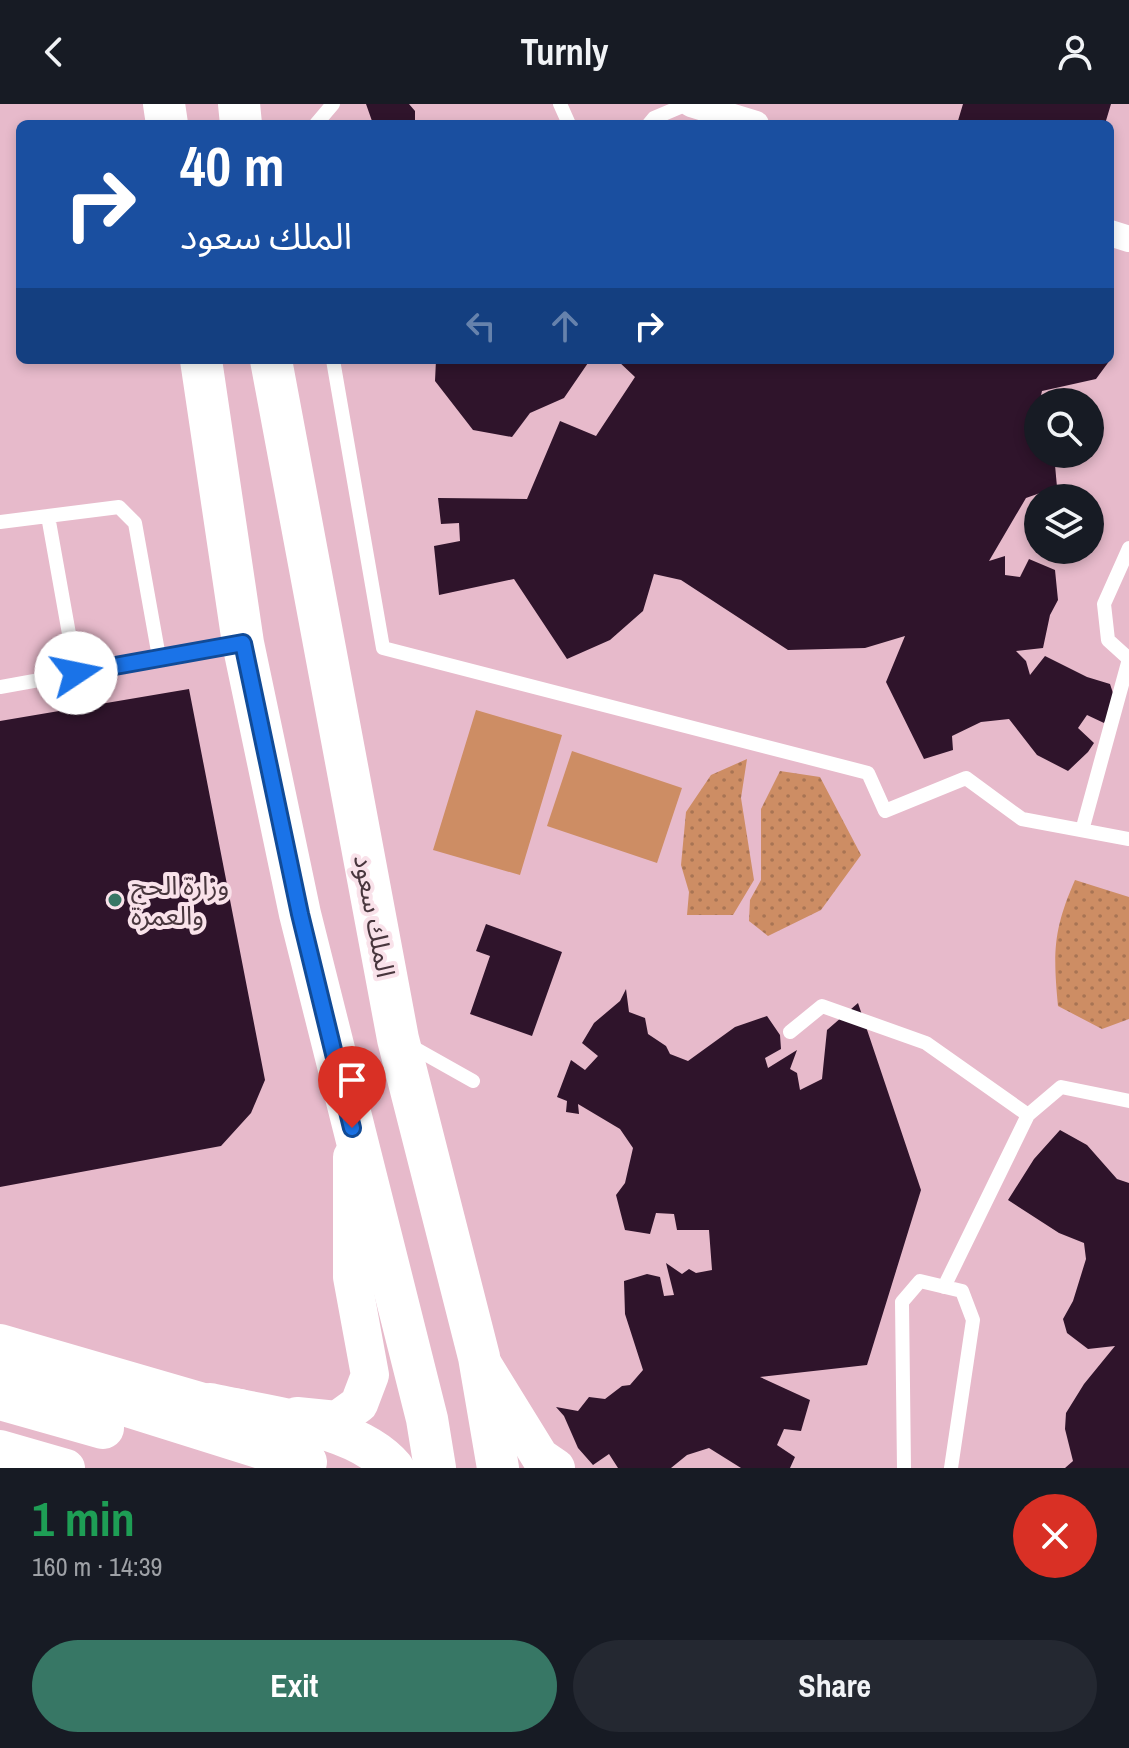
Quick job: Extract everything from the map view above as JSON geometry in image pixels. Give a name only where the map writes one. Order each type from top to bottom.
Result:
[{"type":"main road","points":[[202,364],[243,643],[300,914],[427,1419],[435,1468]]},
{"type":"main road","name":"الملك سعود","points":[[272,364],[398,1039],[479,1357],[498,1468]]},
{"type":"main road","points":[[210,1404],[337,1420],[359,1404],[370,1375],[352,1277],[352,1128]]},
{"type":"main road","points":[[0,1343],[210,1404],[352,1437],[379,1453],[393,1468]]},
{"type":"main road","points":[[427,1419],[464,1468],[478,1456],[479,1357]]},
{"type":"main road","points":[[479,1357],[540,1457],[556,1468]]},
{"type":"main road","points":[[0,1366],[320,1465],[321,1444],[210,1404]]},
{"type":"main road","points":[[0,1399],[232,1468]]},
{"type":"main road","points":[[0,1449],[66,1468]]},
{"type":"street","points":[[689,104],[743,120]]},
{"type":"lane","points":[[319,120],[333,104]]},
{"type":"lane","points":[[652,120],[689,104]]},
{"type":"lane","points":[[334,364],[383,648],[868,773],[885,811],[966,778],[1022,819],[1083,827],[1129,839]]},
{"type":"lane","points":[[0,522],[119,507],[135,523],[159,657]]},
{"type":"lane","points":[[48,516],[76,673]]},
{"type":"lane","points":[[1083,827],[1129,659],[1108,640],[1104,604],[1129,548]]},
{"type":"lane","points":[[0,671],[1,687],[243,643]]},
{"type":"lane","points":[[790,1032],[822,1006],[837,1011],[926,1043],[1028,1115]]},
{"type":"lane","points":[[398,1039],[473,1081]]},
{"type":"lane","points":[[944,1287],[1028,1115],[1061,1087],[1129,1101]]},
{"type":"lane","points":[[904,1468],[902,1302],[920,1281],[962,1291],[973,1320],[951,1468]]},
{"type":"shaded area","points":[[476,710],[562,735],[520,875],[433,850]]},
{"type":"shaded area","points":[[572,751],[682,788],[657,863],[547,826]]},
{"type":"shaded area","points":[[747,759],[741,798],[754,880],[733,915],[687,915],[689,892],[681,865],[686,812],[711,775]]},
{"type":"shaded area","points":[[780,771],[820,777],[861,855],[821,910],[768,936],[749,921],[750,900],[761,880],[761,809]]},
{"type":"shaded area","points":[[1075,880],[1129,897],[1129,1019],[1102,1029],[1058,1006],[1056,942],[1062,913]]},
{"type":"building","points":[[366,104],[409,104],[415,111],[415,120],[372,120]]},
{"type":"building","points":[[963,104],[1111,104],[1106,120],[958,120]]},
{"type":"building","points":[[436,364],[587,364],[564,398],[530,413],[512,437],[473,430],[435,381]]},
{"type":"building","points":[[621,364],[1107,364],[1096,379],[1056,388],[1024,388],[1024,468],[1055,468],[1057,484],[1024,484],[1024,501],[989,561],[1005,556],[1005,575],[1020,577],[1026,564],[1041,564],[1055,570],[1058,600],[1050,615],[1043,648],[1016,651],[1026,661],[1030,675],[1045,656],[1087,677],[1110,684],[1116,702],[1104,723],[1087,715],[1078,728],[1094,743],[1068,771],[1037,755],[1009,719],[981,722],[952,736],[953,750],[924,759],[886,682],[905,636],[865,648],[788,650],[681,580],[654,574],[643,611],[610,640],[567,659],[514,579],[439,595],[434,546],[460,541],[459,523],[441,524],[438,498],[527,499],[560,421],[596,436],[635,377]]},
{"type":"building","name":"وزارة الحج والعمرة","points":[[189,689],[265,1080],[251,1113],[221,1146],[0,1187],[0,721]]},
{"type":"building","points":[[486,924],[562,952],[532,1036],[470,1014],[490,956],[476,951]]},
{"type":"building","points":[[626,989],[629,1012],[645,1018],[648,1034],[666,1046],[670,1054],[688,1061],[735,1027],[767,1016],[780,1035],[781,1049],[765,1058],[768,1068],[797,1050],[790,1069],[797,1073],[800,1090],[822,1079],[827,1030],[858,1003],[921,1190],[867,1365],[760,1377],[810,1400],[801,1431],[784,1429],[777,1445],[795,1457],[790,1468],[741,1468],[709,1448],[687,1455],[671,1468],[618,1468],[609,1454],[593,1465],[578,1448],[564,1416],[556,1407],[578,1411],[589,1397],[605,1399],[622,1386],[630,1385],[643,1370],[625,1314],[624,1281],[647,1274],[660,1277],[664,1296],[674,1295],[666,1263],[682,1274],[689,1269],[696,1273],[712,1270],[709,1230],[677,1230],[674,1214],[656,1213],[650,1234],[625,1230],[616,1195],[625,1183],[633,1148],[620,1129],[578,1104],[579,1114],[566,1112],[567,1101],[557,1097],[571,1060],[585,1070],[598,1056],[582,1043],[594,1023],[620,1001]]},
{"type":"building","points":[[1060,1130],[1087,1145],[1117,1179],[1129,1183],[1129,1468],[1065,1468],[1073,1461],[1065,1429],[1066,1413],[1084,1384],[1115,1346],[1088,1349],[1067,1333],[1063,1319],[1073,1301],[1086,1259],[1084,1243],[1059,1233],[1008,1200],[1034,1159]]},
{"type":"place","name":"وزارة الحج والعمرة","points":[[115,900]]},
{"type":"route","points":[[76,673],[243,643],[300,914],[352,1128]]}]
